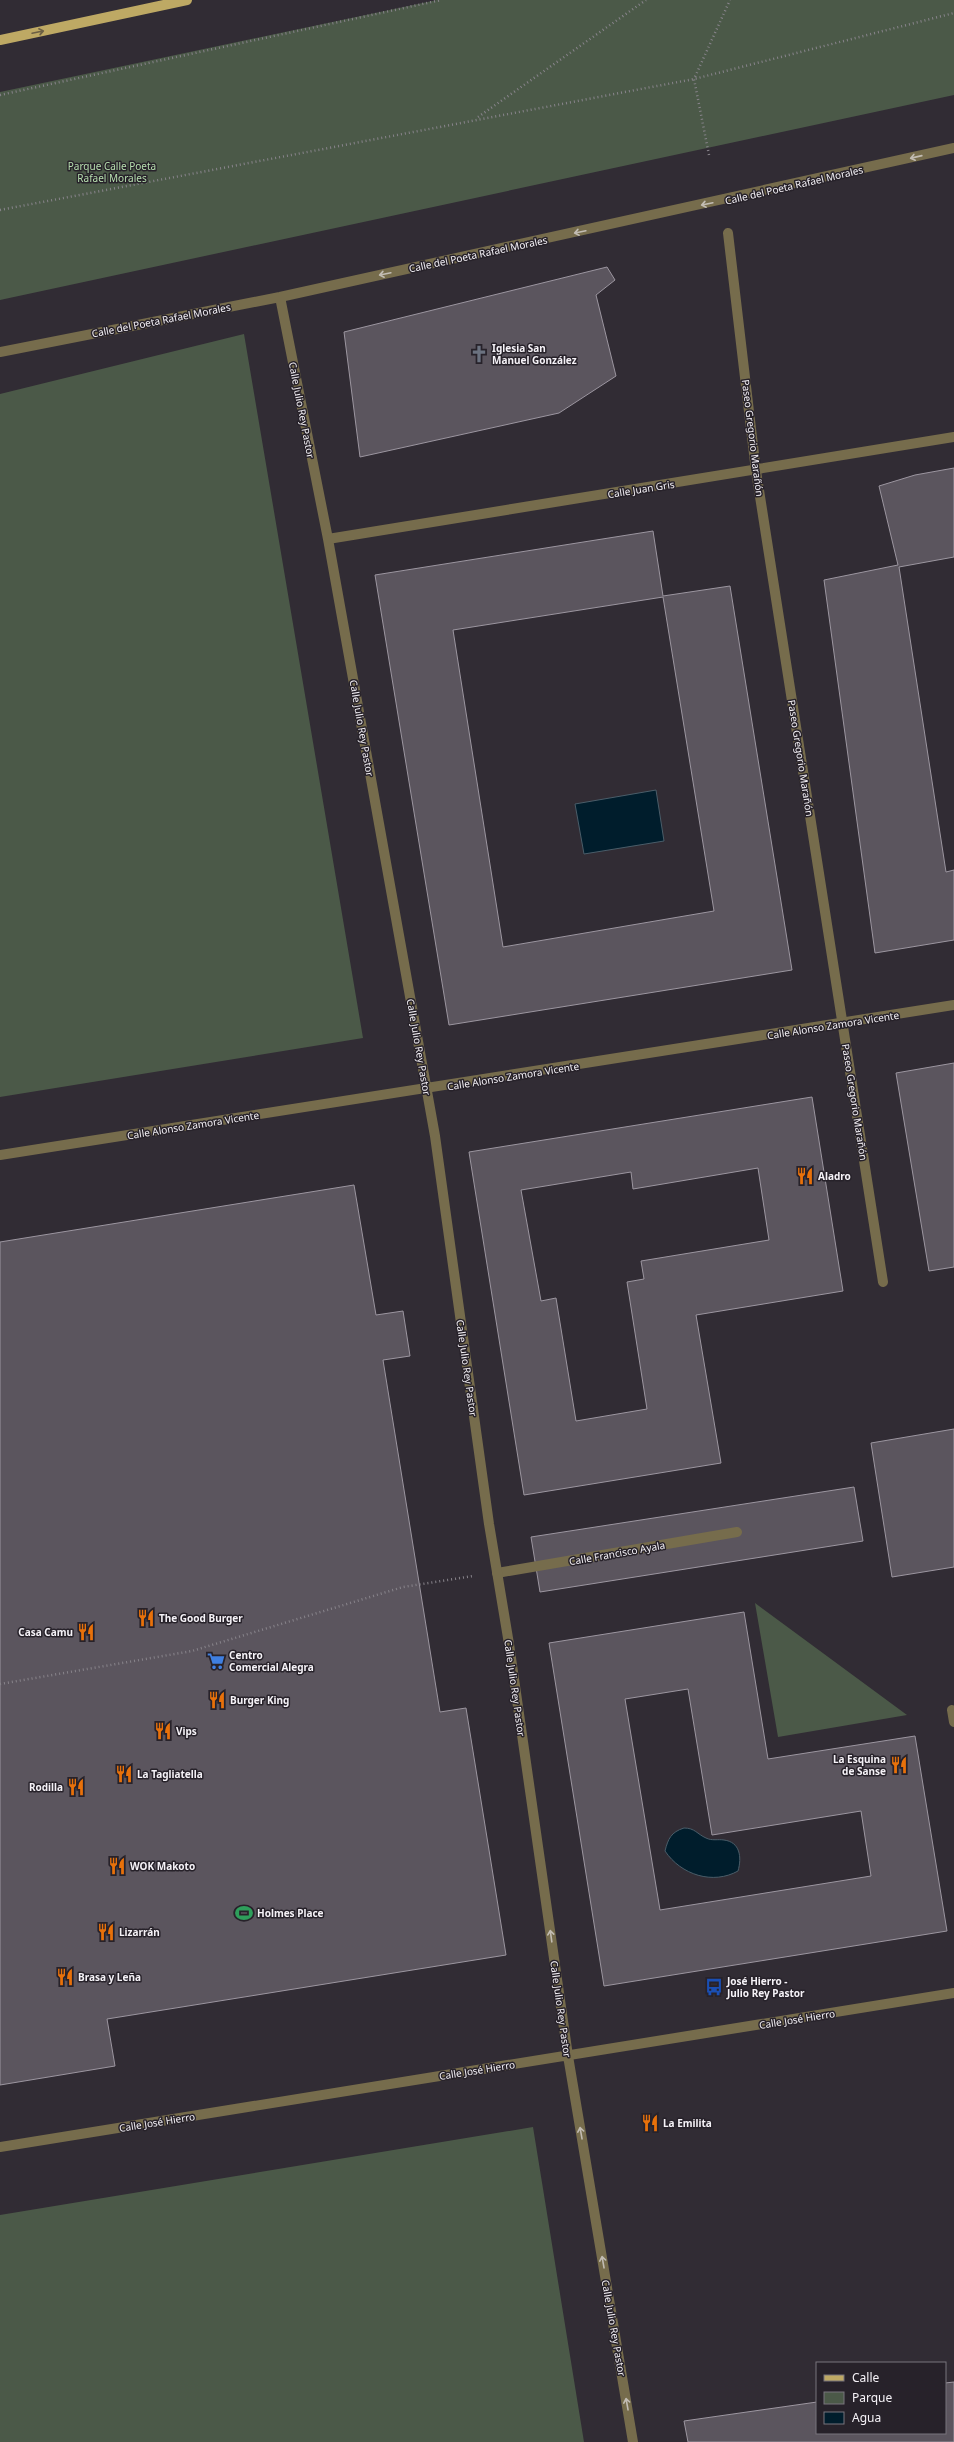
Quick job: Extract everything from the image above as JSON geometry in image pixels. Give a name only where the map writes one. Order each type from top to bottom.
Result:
[{"type":"main road","points":[[0,40],[187,0]]},
{"type":"street","name":"Calle del Poeta Rafael Morales","points":[[0,352],[280,297],[954,148]]},
{"type":"street","name":"Paseo Gregorio Marañón","points":[[728,233],[756,470],[883,1282]]},
{"type":"street","name":"Calle Julio Rey Pastor","points":[[280,297],[328,539],[435,1136],[568,2056],[633,2442]]},
{"type":"street","name":"Calle Juan Gris","points":[[328,539],[954,437]]},
{"type":"street","name":"Calle Alonso Zamora Vicente","points":[[0,1155],[842,1024],[954,1005]]},
{"type":"street","name":"Calle Francisco Ayala","points":[[497,1573],[737,1532]]},
{"type":"street","points":[[952,1710],[954,1722]]},
{"type":"street","name":"Calle José Hierro","points":[[0,2147],[954,1993]]},
{"type":"path","points":[[0,95],[441,0]]},
{"type":"path","points":[[475,119],[646,0]]},
{"type":"path","points":[[709,155],[694,79],[730,0]]},
{"type":"path","points":[[0,210],[475,119],[694,79],[954,13]]},
{"type":"path","points":[[0,1684],[192,1651],[403,1587],[497,1573]]},
{"type":"green space","name":"Parque Calle Poeta Rafael Morales","points":[[437,0],[954,0],[954,95],[0,300],[0,92]]},
{"type":"green space","points":[[244,334],[363,1038],[0,1097],[0,394]]},
{"type":"green space","points":[[755,1603],[907,1715],[778,1737]]},
{"type":"green space","points":[[533,2127],[584,2442],[0,2442],[0,2215]]},
{"type":"water","points":[[656,790],[664,841],[584,854],[575,804]]},
{"type":"water","points":[[684,1828],[693,1830],[708,1839],[724,1840],[734,1844],[737,1847],[740,1856],[738,1871],[718,1877],[708,1877],[689,1872],[680,1866],[665,1851],[671,1836]]},
{"type":"building","name":"Iglesia San Manuel González","points":[[607,267],[615,280],[596,295],[616,376],[559,413],[360,457],[344,332]]},
{"type":"building","points":[[954,468],[954,557],[899,567],[946,872],[954,870],[954,940],[875,953],[824,580],[898,565],[879,486],[915,475]]},
{"type":"building","points":[[653,531],[663,596],[730,586],[792,970],[449,1025],[375,575]],"holes":[[[663,597],[714,911],[503,947],[453,630]]]},
{"type":"building","points":[[954,1063],[954,1267],[929,1271],[896,1073]]},
{"type":"building","points":[[812,1097],[843,1291],[696,1315],[721,1463],[524,1495],[469,1152]],"holes":[[[758,1168],[769,1240],[641,1261],[644,1279],[627,1282],[647,1409],[576,1421],[556,1298],[541,1301],[521,1190],[631,1172],[633,1189]]]},
{"type":"building","name":"Centro Comercial Alegra","points":[[354,1185],[376,1315],[403,1311],[410,1356],[383,1360],[440,1712],[466,1708],[506,1955],[107,2019],[115,2066],[0,2085],[0,1242]]},
{"type":"building","points":[[954,1429],[954,1567],[892,1577],[871,1443]]},
{"type":"building","points":[[854,1487],[863,1541],[540,1592],[531,1537]]},
{"type":"building","points":[[744,1612],[768,1759],[915,1736],[947,1931],[604,1986],[549,1643]],"holes":[[[688,1689],[712,1835],[861,1811],[871,1876],[660,1910],[625,1699]]]},
{"type":"building","points":[[954,2382],[954,2442],[688,2442],[684,2421],[816,2402],[816,2434],[946,2434],[946,2383]]},
{"type":"place","name":"Iglesia San Manuel González","points":[[479,354]]},
{"type":"place","name":"Aladro","points":[[805,1176]]},
{"type":"place","name":"The Good Burger","points":[[146,1618]]},
{"type":"place","name":"Casa Camu","points":[[86,1632]]},
{"type":"place","name":"Centro Comercial Alegra","points":[[216,1661]]},
{"type":"place","name":"Burger King","points":[[217,1700]]},
{"type":"place","name":"Vips","points":[[163,1731]]},
{"type":"place","name":"La Esquina de Sanse","points":[[899,1765]]},
{"type":"place","name":"La Tagliatella","points":[[124,1774]]},
{"type":"place","name":"Rodilla","points":[[76,1787]]},
{"type":"place","name":"WOK Makoto","points":[[117,1866]]},
{"type":"place","name":"Holmes Place","points":[[244,1913]]},
{"type":"place","name":"Lizarrán","points":[[106,1932]]},
{"type":"place","name":"Brasa y Leña","points":[[65,1977]]},
{"type":"place","name":"José Hierro - Julio Rey Pastor","points":[[714,1987]]},
{"type":"place","name":"La Emilita","points":[[650,2123]]}]
